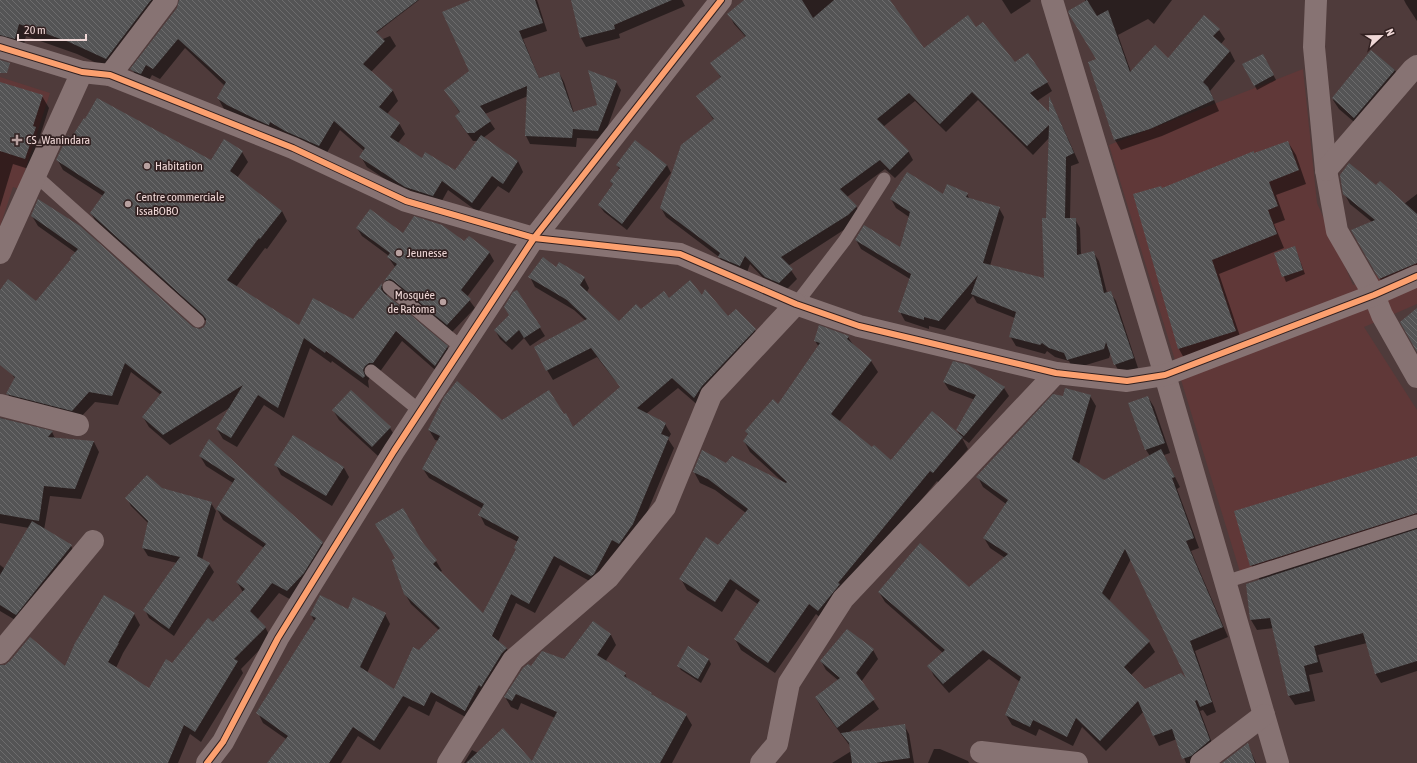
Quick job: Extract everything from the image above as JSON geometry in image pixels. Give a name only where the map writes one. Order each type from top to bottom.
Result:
[{"type":"street","points":[[110,75],[167,0]]},
{"type":"street","points":[[207,763],[223,742],[278,638],[390,458],[534,238],[721,0]]},
{"type":"street","points":[[1052,0],[1165,375],[1278,763]]},
{"type":"street","points":[[1316,0],[1314,47],[1326,170],[1337,231],[1374,295],[1382,315],[1417,377]]},
{"type":"street","points":[[0,47],[82,72],[110,75],[293,148],[406,201],[534,238],[680,254],[796,304],[859,326],[1056,373],[1127,381],[1165,375],[1374,295],[1417,276]]},
{"type":"street","points":[[1326,170],[1417,66]]},
{"type":"street","points":[[0,253],[82,72]]},
{"type":"street","points":[[448,763],[513,660],[608,578],[664,507],[711,395],[796,304]]},
{"type":"street","points":[[761,763],[777,744],[789,683],[844,599],[1056,373]]},
{"type":"street","points":[[0,405],[78,425]]},
{"type":"street","points":[[0,654],[93,541]]},
{"type":"street","points":[[1202,763],[1264,715]]},
{"type":"street","points":[[981,752],[1077,763]]},
{"type":"lane","points":[[35,175],[198,321]]},
{"type":"lane","points":[[796,304],[845,240],[884,179]]},
{"type":"lane","points":[[388,287],[462,348]]},
{"type":"lane","points":[[371,371],[420,412]]},
{"type":"lane","points":[[1225,582],[1417,521]]},
{"type":"shaded area","points":[[1303,69],[1317,203],[1353,285],[1417,257],[1417,304],[1364,327],[1417,410],[1417,514],[1240,572],[1109,145]]},
{"type":"shaded area","name":"CS_Wanindara","points":[[0,77],[50,93],[19,189],[13,187],[0,227]]},
{"type":"building","points":[[0,0],[151,0],[106,59],[69,42],[19,24],[15,39],[0,35]]},
{"type":"building","points":[[179,0],[418,0],[376,32],[385,41],[363,64],[393,90],[379,107],[400,123],[390,137],[422,158],[425,152],[455,170],[481,135],[518,161],[503,184],[492,176],[472,203],[442,181],[433,196],[405,187],[359,157],[365,148],[334,121],[319,146],[285,131],[270,122],[269,125],[266,124],[227,105],[217,98],[226,82],[178,39],[153,69],[146,65],[141,74],[130,69],[177,8]]},
{"type":"building","points":[[471,0],[535,0],[543,23],[519,31],[539,78],[559,72],[573,112],[597,105],[588,70],[617,81],[598,131],[573,129],[572,138],[525,136],[527,86],[480,106],[491,121],[474,133],[467,133],[455,116],[460,112],[444,90],[469,71],[442,12]]},
{"type":"building","points":[[571,0],[672,0],[614,25],[615,29],[580,38]]},
{"type":"building","points":[[744,0],[802,0],[813,18],[834,0],[890,0],[924,48],[968,15],[976,27],[983,22],[1015,62],[1028,53],[1048,82],[1030,93],[1049,112],[1049,96],[1074,153],[1066,157],[1065,218],[1076,218],[1077,255],[1094,251],[1104,293],[1111,291],[1134,358],[1114,365],[1106,342],[1104,349],[1067,360],[1064,353],[1049,348],[1042,343],[1040,345],[1009,337],[1016,312],[971,294],[978,275],[939,321],[924,317],[924,320],[898,312],[911,274],[855,240],[864,225],[900,247],[910,212],[890,199],[907,172],[943,194],[947,184],[968,193],[966,197],[1000,207],[983,263],[1044,278],[1042,218],[1046,218],[1049,125],[1027,146],[972,92],[940,124],[909,93],[877,119],[909,151],[890,170],[880,160],[840,189],[857,206],[848,215],[781,257],[793,269],[779,283],[765,277],[745,256],[740,266],[718,257],[720,253],[660,208],[681,145],[714,119],[696,96],[721,77],[710,63],[746,36],[727,14]]},
{"type":"building","points":[[1087,0],[1097,16],[1108,10],[1130,72],[1155,45],[1168,58],[1204,15],[1220,29],[1213,36],[1230,51],[1203,82],[1208,87],[1214,100],[1150,129],[1114,140],[1088,62],[1096,59],[1068,11]]},
{"type":"building","points":[[1371,50],[1395,70],[1354,118],[1332,98]]},
{"type":"building","points":[[1263,54],[1274,75],[1254,86],[1242,64]]},
{"type":"building","points":[[0,60],[10,63],[7,73],[0,73]]},
{"type":"building","name":"CS_Wanindara","points":[[0,82],[43,95],[33,126],[36,127],[25,159],[0,151]]},
{"type":"building","points":[[97,98],[211,160],[224,139],[243,151],[230,171],[282,211],[227,280],[299,325],[313,298],[353,319],[382,283],[381,289],[384,293],[448,346],[435,366],[396,331],[373,363],[369,363],[365,366],[363,370],[365,376],[363,378],[326,351],[325,353],[304,338],[278,408],[258,395],[231,438],[216,429],[243,385],[163,435],[142,417],[162,392],[125,363],[112,396],[89,392],[72,411],[6,394],[15,377],[0,365],[0,290],[8,279],[36,301],[78,249],[31,216],[38,199],[80,226],[193,327],[200,329],[204,327],[206,323],[206,319],[203,315],[90,213],[105,192],[56,160],[68,135],[71,138],[84,118],[85,119]]},
{"type":"building","points":[[635,140],[667,165],[622,224],[598,205],[613,184],[610,181],[620,168],[616,165]]},
{"type":"building","points":[[1288,141],[1299,170],[1269,182],[1278,206],[1268,210],[1277,234],[1212,260],[1236,331],[1178,349],[1133,194],[1161,186],[1162,188],[1254,151],[1254,153]]},
{"type":"building","points":[[1349,163],[1376,185],[1380,181],[1417,214],[1417,263],[1379,279],[1351,230],[1375,220],[1343,194],[1340,175]]},
{"type":"building","points":[[370,209],[403,233],[414,216],[442,225],[464,241],[469,236],[490,252],[461,290],[471,299],[447,325],[394,281],[390,279],[384,281],[397,264],[387,257],[390,253],[356,228]]},
{"type":"building","points":[[1295,246],[1303,270],[1282,277],[1274,253]]},
{"type":"building","points":[[543,257],[556,267],[559,262],[585,277],[580,285],[619,321],[636,304],[641,309],[664,291],[669,298],[690,280],[702,295],[705,289],[728,316],[736,309],[756,329],[702,386],[694,398],[672,378],[637,408],[666,423],[661,434],[669,437],[633,524],[619,544],[612,540],[594,574],[591,576],[554,556],[529,604],[511,594],[492,636],[507,648],[502,653],[481,687],[479,685],[465,711],[431,692],[424,706],[403,696],[374,741],[353,727],[329,763],[267,763],[288,736],[256,713],[316,618],[310,615],[320,595],[348,609],[353,597],[386,613],[360,667],[394,689],[413,647],[419,650],[440,628],[404,594],[392,560],[395,558],[375,524],[403,508],[423,543],[437,560],[433,564],[483,613],[516,549],[514,548],[519,537],[478,515],[484,504],[422,469],[440,436],[428,430],[444,397],[457,381],[502,420],[549,390],[564,414],[566,413],[573,427],[620,387],[591,348],[546,371],[534,347],[587,319],[567,300],[528,277]]},
{"type":"building","points":[[517,290],[541,327],[524,338],[519,330],[506,342],[494,330],[509,315],[504,307],[513,292]]},
{"type":"building","points":[[1417,308],[1417,352],[1400,322]]},
{"type":"building","points":[[819,325],[849,336],[847,339],[872,360],[831,414],[872,447],[874,445],[891,460],[932,411],[963,437],[933,473],[930,471],[838,583],[840,584],[818,611],[809,604],[768,663],[734,639],[760,600],[730,579],[715,602],[679,579],[706,537],[718,545],[748,509],[708,479],[693,472],[702,450],[726,463],[732,456],[786,483],[787,482],[743,441],[748,434],[745,431],[773,399],[778,404],[820,343],[814,341]]},
{"type":"building","points":[[953,361],[968,365],[1005,387],[964,436],[956,430],[976,395],[943,382]]},
{"type":"building","points":[[1065,388],[1091,395],[1072,459],[1104,480],[1161,449],[1175,477],[1172,478],[1194,538],[1186,541],[1223,627],[1190,641],[1212,702],[1200,707],[1197,700],[1195,701],[1210,740],[1191,756],[1182,759],[1172,729],[1153,736],[1138,701],[1100,741],[1076,718],[1067,737],[1033,720],[1030,727],[1005,715],[1021,677],[983,650],[943,684],[927,666],[945,650],[878,592],[920,543],[969,587],[1008,554],[983,538],[1008,500],[976,477],[1053,394],[1063,396]],"holes":[[[1125,549],[1186,678],[1181,673],[1145,689],[1124,667],[1150,641],[1102,593]]]},
{"type":"building","points":[[351,390],[391,427],[372,447],[332,410]]},
{"type":"building","points":[[1148,396],[1165,443],[1145,450],[1128,403]]},
{"type":"building","points":[[0,418],[53,431],[48,437],[94,441],[75,489],[44,486],[39,521],[0,514]]},
{"type":"building","points":[[293,435],[344,467],[326,496],[274,465]]},
{"type":"building","points":[[209,439],[323,542],[304,573],[287,591],[272,583],[250,611],[266,627],[234,659],[238,661],[195,732],[184,725],[168,763],[0,763],[0,665],[5,665],[10,661],[30,637],[65,666],[75,643],[104,595],[135,613],[108,662],[149,688],[166,659],[172,663],[208,618],[213,622],[245,589],[236,582],[266,544],[216,509],[235,479],[199,456]]},
{"type":"building","points":[[1417,456],[1417,513],[1250,566],[1234,511]]},
{"type":"building","points":[[147,475],[162,488],[212,502],[197,556],[210,563],[169,629],[143,610],[180,557],[142,548],[148,521],[125,498]]},
{"type":"building","points":[[32,521],[72,545],[16,615],[0,605],[0,575]]},
{"type":"building","points":[[1417,529],[1417,661],[1375,674],[1363,633],[1314,646],[1318,662],[1304,666],[1310,691],[1288,696],[1270,618],[1250,620],[1246,584]]},
{"type":"building","points":[[593,621],[611,634],[597,655],[626,673],[624,676],[652,693],[651,694],[687,714],[660,763],[466,763],[503,728],[532,761],[557,712],[516,694],[512,701],[504,697],[523,668],[528,664],[531,666],[542,651],[564,659]]},
{"type":"building","points":[[847,629],[874,649],[856,673],[875,699],[837,728],[815,697],[840,678],[820,661]]},
{"type":"building","points":[[688,646],[709,659],[698,679],[677,666]]},
{"type":"building","points":[[905,724],[910,758],[875,763],[852,763],[849,743],[841,733]]},
{"type":"building","points":[[1248,743],[1255,763],[1222,763]]},
{"type":"cycle path","points":[[207,763],[223,742],[278,638],[394,451],[534,238],[721,0]]},
{"type":"cycle path","points":[[0,47],[82,72],[110,75],[293,148],[406,201],[534,238],[680,254],[796,304],[859,326],[1056,373],[1127,381],[1165,375],[1374,295],[1417,276]]},
{"type":"place","name":"CS_Wanindara","points":[[17,140]]},
{"type":"place","name":"Habitation","points":[[147,166]]},
{"type":"place","name":"Centre commerciale IssaBOBO","points":[[128,204]]},
{"type":"place","name":"Jeunesse","points":[[399,253]]},
{"type":"place","name":"Mosquée de Ratoma","points":[[443,302]]}]
